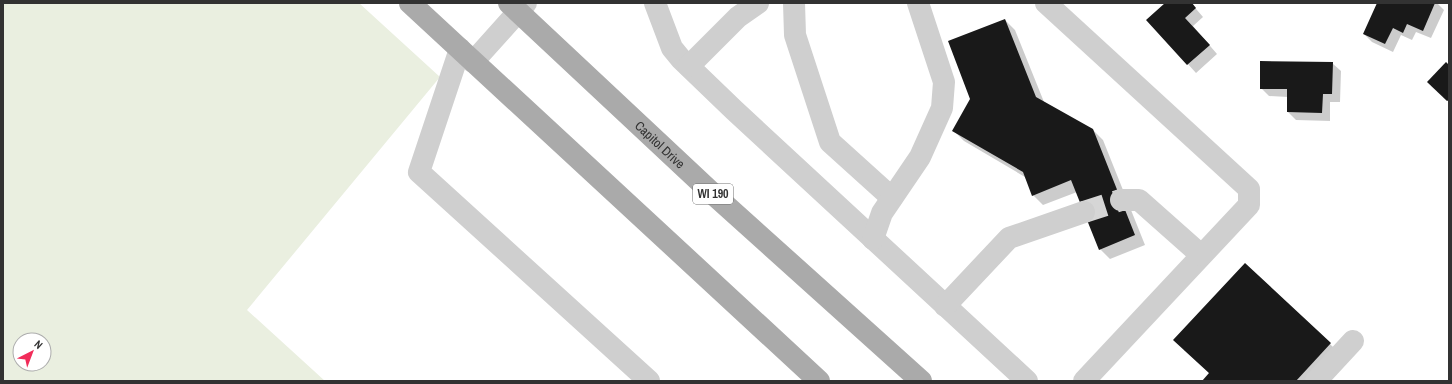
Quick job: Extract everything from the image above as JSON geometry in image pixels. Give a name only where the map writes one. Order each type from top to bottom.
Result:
[{"type":"main road","points":[[410,3],[820,381]]},
{"type":"main road","name":"Capitol Drive","points":[[518,6],[712,193],[920,381]]},
{"type":"street","points":[[655,3],[672,48],[689,66],[734,110],[1027,381]]},
{"type":"street","points":[[689,66],[738,17],[758,3]]},
{"type":"street","points":[[794,3],[795,35],[830,142],[892,198]]},
{"type":"street","points":[[873,239],[882,213],[920,157],[942,108],[944,82],[918,3]]},
{"type":"street","points":[[1046,3],[1249,189],[1249,205],[1084,381]]},
{"type":"street","points":[[518,6],[466,55],[419,172],[649,381]]},
{"type":"street","points":[[1121,200],[1140,200],[1201,255]]},
{"type":"street","points":[[946,306],[1009,238],[1084,212]]},
{"type":"street","points":[[1316,381],[1353,341]]},
{"type":"shaded area","points":[[3,3],[359,3],[440,77],[247,310],[325,381],[3,381]]},
{"type":"building","points":[[1165,3],[1192,3],[1196,8],[1185,18],[1210,45],[1187,65],[1146,20]]},
{"type":"building","points":[[1377,3],[1435,3],[1423,31],[1407,24],[1403,33],[1393,28],[1385,44],[1363,34]]},
{"type":"building","points":[[1005,19],[1036,97],[1093,129],[1135,235],[1099,250],[1071,180],[1032,196],[1023,172],[952,131],[970,99],[948,41]]},
{"type":"building","points":[[1260,61],[1333,62],[1332,94],[1323,94],[1322,113],[1287,112],[1287,89],[1260,89]]},
{"type":"building","points":[[1446,62],[1449,65],[1449,100],[1447,101],[1427,82]]},
{"type":"building","points":[[1245,263],[1331,343],[1296,381],[1202,381],[1209,373],[1173,340]]},
{"type":"tunnel","points":[[1084,212],[1121,200]]}]
